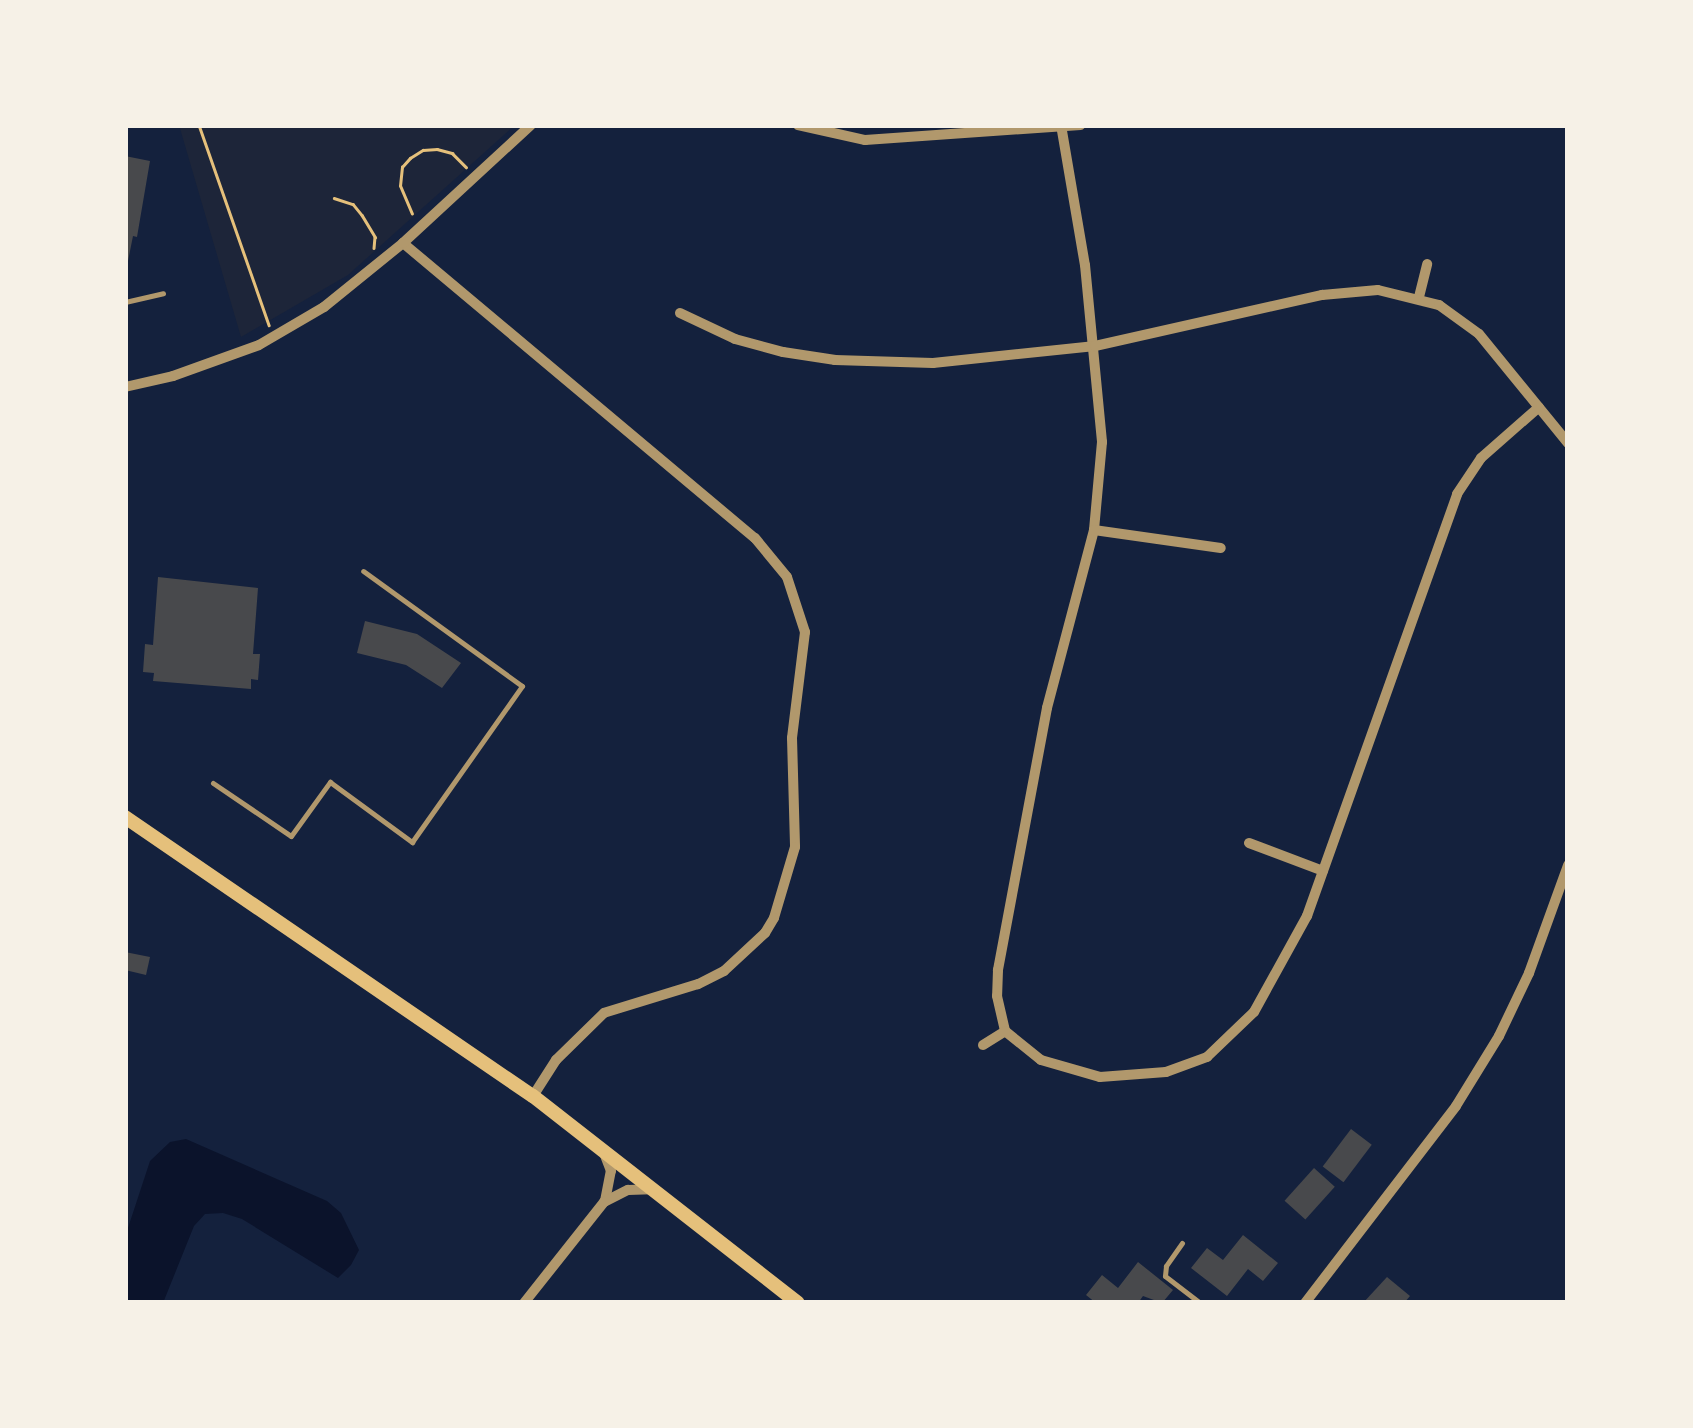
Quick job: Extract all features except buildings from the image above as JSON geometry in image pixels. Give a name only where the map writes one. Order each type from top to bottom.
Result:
[{"type":"main road","points":[[125,816],[532,1096],[658,1190],[798,1303]]},
{"type":"street","points":[[125,387],[173,376],[259,346],[324,307],[403,243],[531,125]]},
{"type":"street","points":[[798,125],[865,140],[1080,125]]},
{"type":"street","points":[[1061,126],[1095,346],[1102,442],[1094,530],[1047,708],[1002,942],[997,996],[1006,1031],[1040,1060],[1100,1077],[1166,1072],[1207,1057],[1254,1012],[1307,916],[1457,494],[1481,458],[1539,408]]},
{"type":"street","points":[[403,243],[755,538],[787,577],[805,632],[792,738],[795,847],[774,918],[765,933],[724,970],[698,984],[620,1005],[595,1020],[556,1060],[532,1096]]},
{"type":"street","points":[[1419,297],[1427,264]]},
{"type":"street","points":[[680,314],[735,339],[835,360],[933,362],[1095,346],[1322,296],[1378,290],[1440,305],[1478,334],[1568,444]]},
{"type":"street","points":[[1094,530],[1221,548]]},
{"type":"street","points":[[1249,843],[1324,871]]},
{"type":"street","points":[[1305,1303],[1456,1106],[1499,1036],[1564,893],[1568,865]]},
{"type":"street","points":[[982,1044],[1006,1031]]},
{"type":"street","points":[[524,1303],[604,1202],[611,1171],[599,1146]]},
{"type":"street","points":[[604,1202],[637,1187],[658,1190]]},
{"type":"lane","points":[[125,302],[163,293]]},
{"type":"lane","points":[[213,783],[291,836],[330,782],[412,842],[522,686],[364,571]]},
{"type":"lane","points":[[1182,1242],[1166,1266],[1165,1276],[1200,1303]]},
{"type":"path","points":[[200,125],[274,335]]},
{"type":"path","points":[[423,224],[406,209],[400,186],[402,167],[410,158],[422,150],[452,153],[474,175]]},
{"type":"path","points":[[334,198],[353,204],[374,237],[372,269]]},
{"type":"shaded area","points":[[179,125],[515,125],[348,275],[241,337]]},
{"type":"shaded area","points":[[186,1139],[327,1201],[341,1213],[359,1250],[351,1265],[338,1278],[242,1219],[223,1213],[205,1214],[194,1226],[163,1303],[125,1303],[125,1237],[150,1161],[170,1142]]}]
